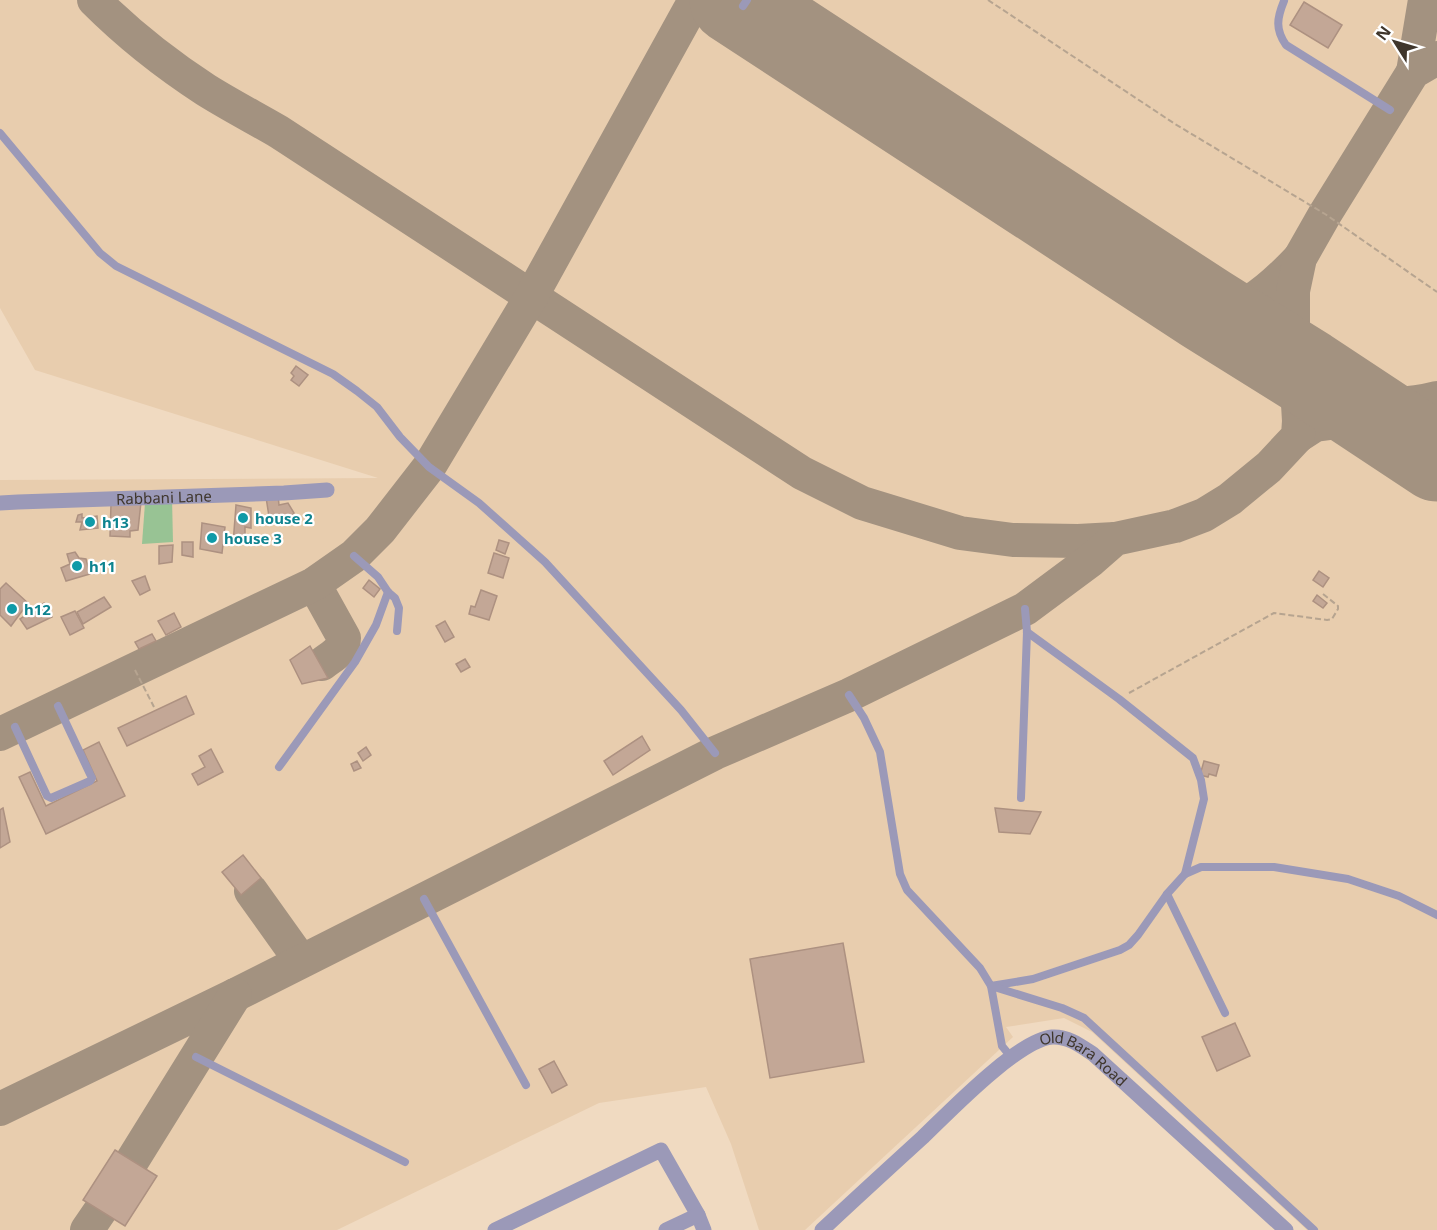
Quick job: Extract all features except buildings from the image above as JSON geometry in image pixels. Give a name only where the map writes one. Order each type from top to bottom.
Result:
[{"type":"street","name":"Rabbani Lane","points":[[0,503],[327,490]]},
{"type":"street","name":"Old Bara Road","points":[[822,1230],[994,1070],[1035,1041],[1052,1037],[1064,1038],[1093,1054],[1286,1230]]},
{"type":"street","points":[[495,1230],[662,1150],[704,1230]]},
{"type":"street","points":[[666,1230],[698,1215]]},
{"type":"lane","points":[[1284,1],[1278,20],[1282,39],[1286,45],[1390,110]]},
{"type":"lane","points":[[0,133],[100,253],[117,266],[333,374],[357,390],[376,407],[429,467],[479,502],[545,562],[681,710],[715,753]]},
{"type":"lane","points":[[354,556],[378,577],[395,598],[399,608],[397,631]]},
{"type":"lane","points":[[279,767],[355,662],[376,625],[388,592]]},
{"type":"lane","points":[[1021,798],[1027,632],[1025,609]]},
{"type":"lane","points":[[1027,632],[1119,699],[1193,758],[1201,780],[1204,799],[1185,874]]},
{"type":"lane","points":[[849,695],[864,718],[880,752],[900,874],[907,890],[980,968],[991,986],[1002,1046],[1011,1057]]},
{"type":"lane","points":[[15,727],[47,796],[51,798],[90,781],[92,778],[58,706]]},
{"type":"lane","points":[[991,986],[1033,979],[1129,945],[1185,874],[1201,867],[1274,867],[1348,879],[1399,896],[1437,915]]},
{"type":"lane","points":[[1167,894],[1225,1013]]},
{"type":"lane","points":[[424,899],[526,1085]]},
{"type":"lane","points":[[991,986],[1062,1008],[1084,1018],[1314,1230]]},
{"type":"lane","points":[[196,1057],[405,1162]]},
{"type":"path","points":[[988,0],[1175,124],[1325,214],[1437,292]]},
{"type":"path","points":[[1119,699],[1274,613],[1332,619],[1338,606],[1323,594]]},
{"type":"path","points":[[135,670],[154,707]]},
{"type":"shaded area","points":[[0,0],[1437,0],[1437,1230],[1307,1230],[1092,1032],[1064,1018],[1006,1027],[1013,1037],[805,1230],[759,1230],[731,1144],[706,1087],[599,1103],[337,1230],[0,1230],[0,480],[378,478],[35,370],[0,308]]},
{"type":"green space","points":[[172,498],[173,542],[142,544],[145,503]]},
{"type":"taxiway","points":[[94,0],[134,37],[191,80],[279,132],[802,473],[862,503],[960,533],[1013,540],[1115,539]]},
{"type":"taxiway","points":[[0,734],[314,584],[354,556],[380,530],[429,467],[531,297],[695,0]]},
{"type":"taxiway","points":[[1413,72],[1425,0]]},
{"type":"taxiway","points":[[1307,372],[1296,354],[1293,339],[1293,291],[1300,258],[1413,72],[1437,58]]},
{"type":"taxiway","points":[[1206,309],[1219,312],[1241,306],[1263,292],[1300,258]]},
{"type":"taxiway","points":[[0,1109],[235,995],[715,753],[849,695],[1025,609],[1091,560],[1115,539],[1175,526],[1204,515],[1230,499],[1269,467],[1298,436],[1298,404],[1294,389],[1273,351]]},
{"type":"taxiway","points":[[1323,383],[1352,395],[1392,404],[1437,398]]},
{"type":"taxiway","points":[[1298,436],[1315,425],[1338,422],[1376,427],[1408,438]]},
{"type":"taxiway","points":[[314,584],[344,638],[340,650],[322,664]]},
{"type":"taxiway","points":[[251,891],[301,961]]},
{"type":"taxiway","points":[[132,1161],[235,995]]},
{"type":"taxiway","points":[[87,1230],[100,1211]]},
{"type":"runway","points":[[733,0],[1437,458]]},
{"type":"place","name":"house 2","points":[[243,518]]},
{"type":"place","name":"h13","points":[[90,522]]},
{"type":"place","name":"house 3","points":[[212,538]]},
{"type":"place","name":"h11","points":[[77,566]]},
{"type":"place","name":"h12","points":[[12,609]]}]
